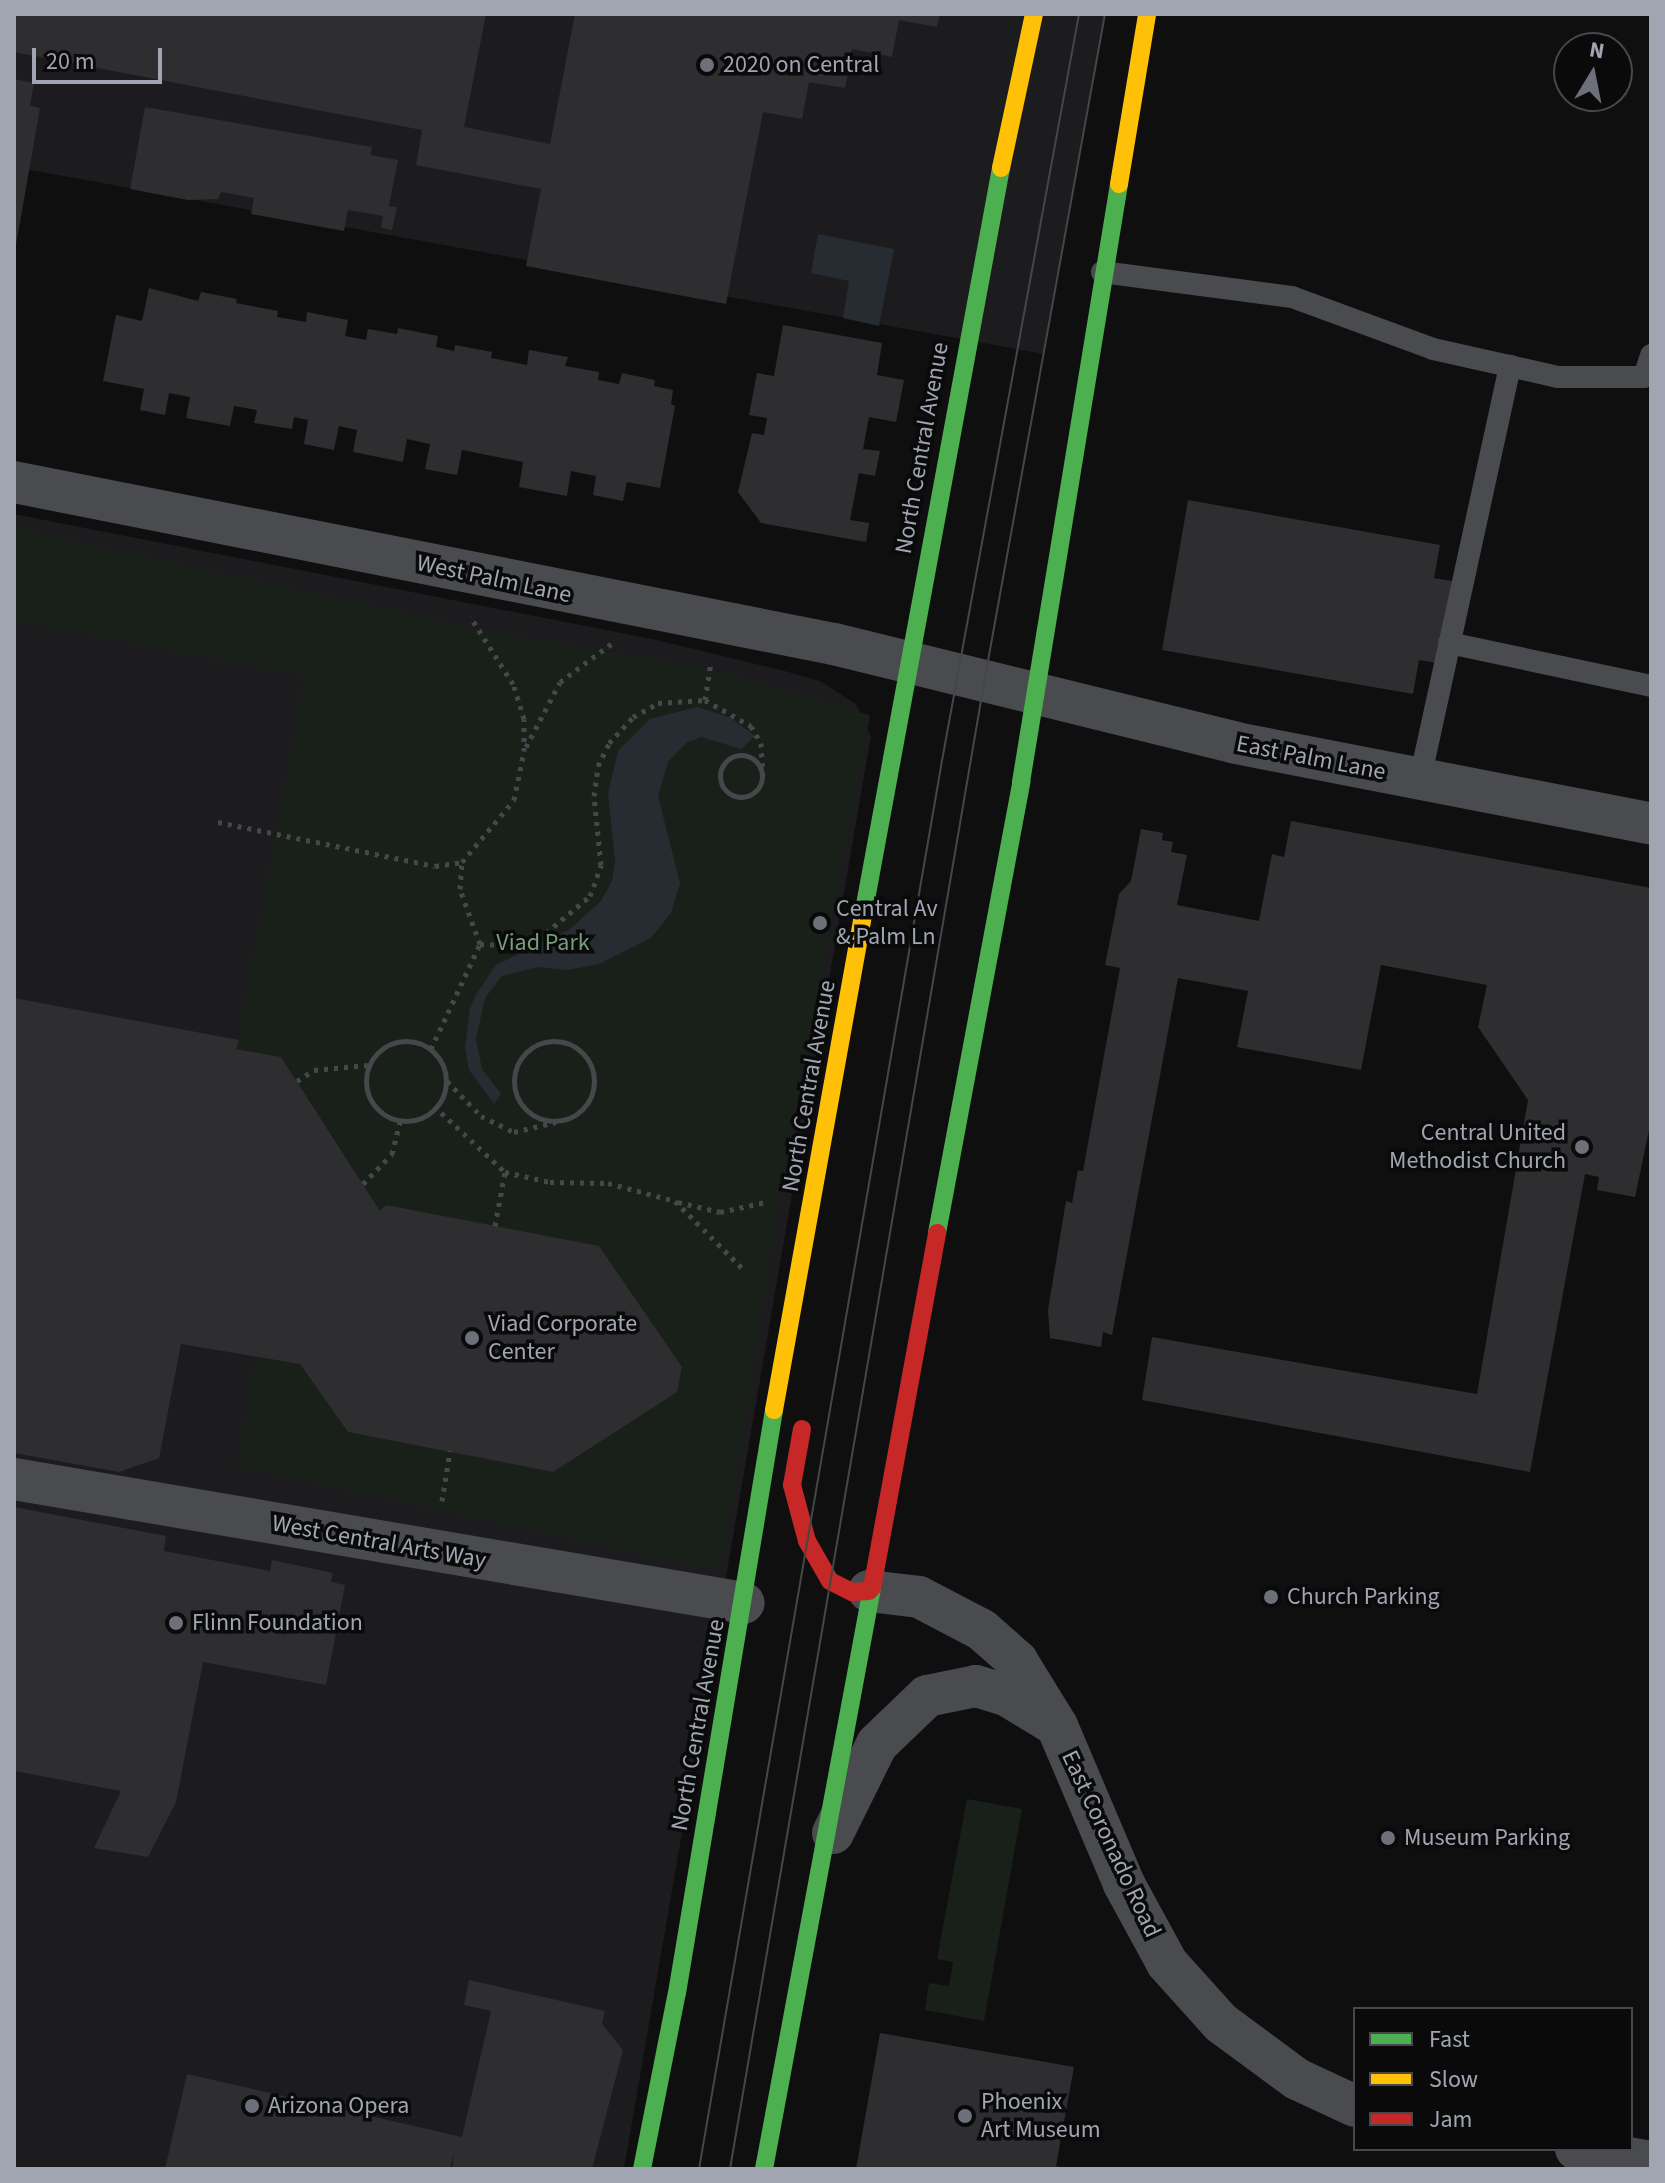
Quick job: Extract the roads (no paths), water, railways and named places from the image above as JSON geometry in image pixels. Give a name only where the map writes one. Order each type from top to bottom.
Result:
[{"type":"main road","name":"North Central Avenue","points":[[642,2169],[979,270],[1034,14]]},
{"type":"main road","points":[[764,2169],[1034,695],[1147,14]]},
{"type":"main road","points":[[831,1102],[838,1176]]},
{"type":"main road","points":[[805,1407],[792,1485],[807,1541],[830,1581],[852,1592],[869,1591]]},
{"type":"street","name":"West Palm Lane","points":[[14,482],[664,614],[834,644],[973,680]]},
{"type":"street","name":"East Palm Lane","points":[[973,680],[1236,743],[1651,824]]},
{"type":"street","name":"West Central Arts Way","points":[[14,1479],[744,1603]]},
{"type":"street","name":"East Coronado Road","points":[[869,1591],[919,1597],[982,1630],[1017,1661],[1057,1726],[1124,1884],[1167,1963],[1221,2023],[1297,2079],[1353,2105]]},
{"type":"street","name":"East Coronado Road","points":[[818,1863],[877,1744],[927,1696],[976,1686],[1008,1696],[1057,1726]]},
{"type":"street","points":[[1588,2151],[1651,2162]]},
{"type":"lane","points":[[1102,272],[1292,297],[1433,349],[1558,377],[1647,378],[1651,355]]},
{"type":"lane","points":[[1420,779],[1510,366]]},
{"type":"lane","points":[[1449,643],[1651,686]]},
{"type":"tram line","points":[[699,2169],[941,766],[1079,14]]},
{"type":"tram line","points":[[730,2169],[984,683],[1105,14]]},
{"type":"place","name":"2020 on Central","points":[[707,65]]},
{"type":"place","name":"Central Av & Palm Ln","points":[[820,923]]},
{"type":"place","name":"Central United Methodist Church","points":[[1582,1147]]},
{"type":"place","name":"Viad Corporate Center","points":[[472,1338]]},
{"type":"place","name":"Church Parking","points":[[1271,1597]]},
{"type":"place","name":"Flinn Foundation","points":[[176,1623]]},
{"type":"place","name":"Museum Parking","points":[[1388,1838]]},
{"type":"place","name":"Arizona Opera","points":[[252,2106]]},
{"type":"place","name":"Phoenix Art Museum","points":[[965,2116]]},
{"type":"park label","name":"Viad Park","points":[[543,943]]}]
